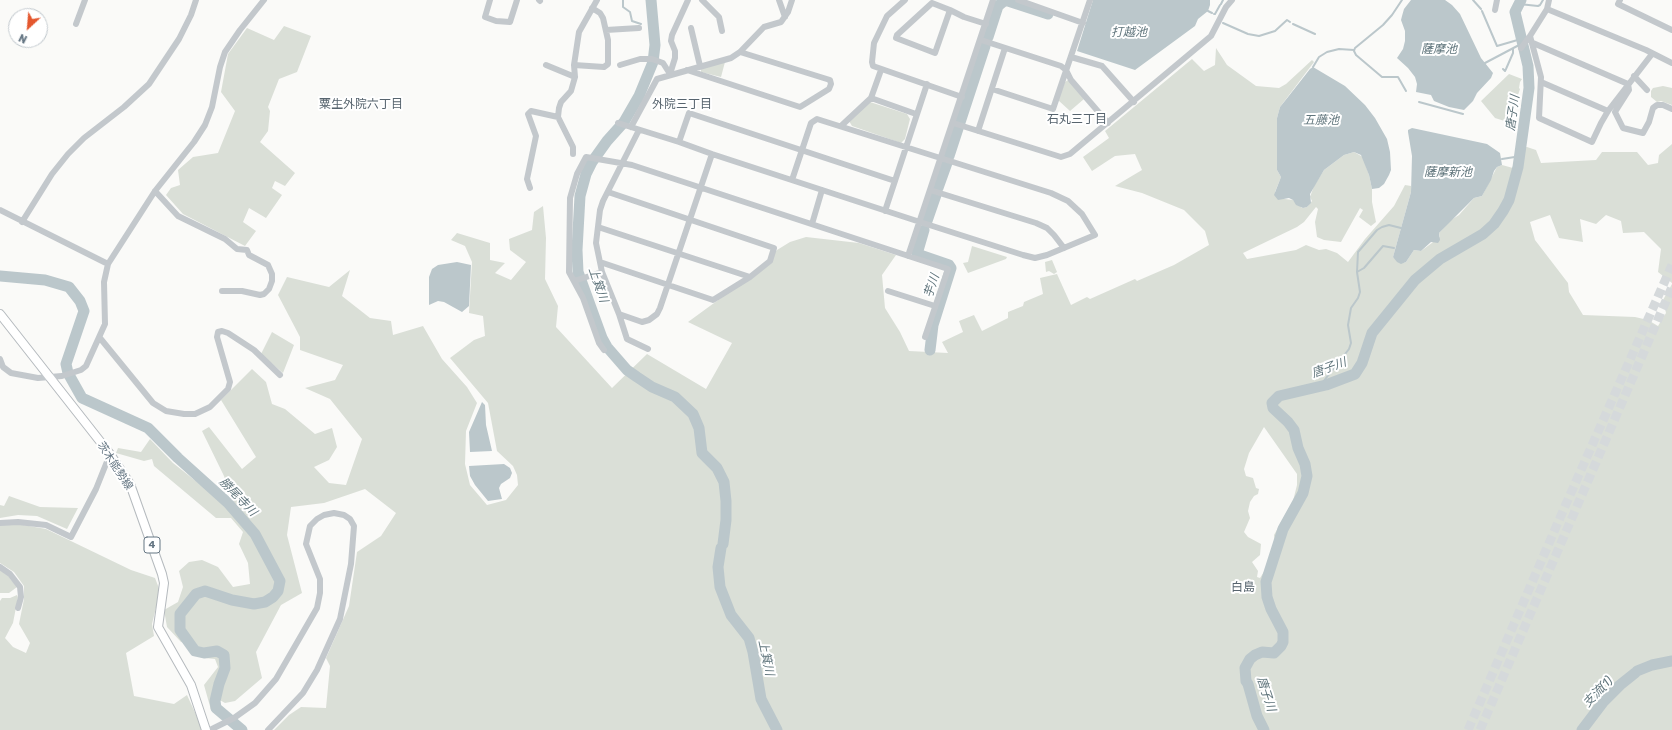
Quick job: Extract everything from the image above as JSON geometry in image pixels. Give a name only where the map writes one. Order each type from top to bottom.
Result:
[{"type":"main road","name":"茨木能勢線","points":[[0,314],[110,454],[130,484],[164,583],[158,627],[191,685],[206,730]]},
{"type":"street","points":[[76,24],[85,0]]},
{"type":"street","points":[[22,222],[52,174],[68,154],[84,138],[124,107],[149,84],[179,39],[191,15],[196,0]]},
{"type":"street","points":[[0,359],[4,367],[11,373],[38,378],[62,376],[81,370],[100,338],[105,324],[104,282],[108,264],[155,191],[194,142],[205,125],[212,107],[220,67],[225,52],[262,0]]},
{"type":"street","points":[[490,0],[485,17],[496,21],[510,22],[517,0]]},
{"type":"street","points":[[573,154],[573,147],[558,117],[561,102],[571,91],[575,77],[574,65],[578,32],[597,0]]},
{"type":"street","points":[[670,74],[675,58],[675,51],[671,41],[672,35],[688,0]]},
{"type":"street","points":[[702,0],[718,17],[722,31]]},
{"type":"street","points":[[780,0],[785,17]]},
{"type":"street","points":[[631,127],[656,80],[670,74],[731,58],[740,52],[764,27],[781,22],[785,17],[792,0]]},
{"type":"street","points":[[905,0],[887,16],[874,43],[873,66],[962,97]]},
{"type":"street","points":[[908,256],[941,159],[957,124],[962,97],[993,0]]},
{"type":"street","points":[[1018,0],[1034,3],[1083,23]]},
{"type":"street","points":[[992,89],[1053,109],[1090,0]]},
{"type":"street","points":[[957,124],[1061,157],[1070,154],[1211,36],[1226,7],[1232,0]]},
{"type":"street","points":[[1495,10],[1497,0]]},
{"type":"street","points":[[1523,46],[1547,9],[1549,0]]},
{"type":"street","points":[[1620,0],[1618,4],[1672,30]]},
{"type":"street","points":[[950,10],[935,52],[896,38],[897,35],[932,4],[950,10],[964,17],[986,24]]},
{"type":"street","points":[[574,65],[608,66],[606,30],[602,14],[592,8]]},
{"type":"street","points":[[1547,9],[1646,50],[1672,63]]},
{"type":"street","points":[[606,30],[639,28]]},
{"type":"street","points":[[691,28],[700,66]]},
{"type":"street","points":[[1530,36],[1533,43],[1541,82],[1539,118],[1592,142],[1608,111],[1652,54]]},
{"type":"street","points":[[981,40],[1060,66],[1066,70],[1071,80],[1108,123]]},
{"type":"street","points":[[1533,43],[1628,84]]},
{"type":"street","points":[[978,131],[1005,48]]},
{"type":"street","points":[[687,70],[800,107],[829,89],[831,84],[830,80],[740,52]]},
{"type":"street","points":[[1071,56],[1102,66],[1134,102]]},
{"type":"street","points":[[620,65],[640,58],[654,60],[663,63],[670,74]]},
{"type":"street","points":[[546,65],[575,77]]},
{"type":"street","points":[[841,126],[871,98],[881,70]]},
{"type":"street","points":[[1634,76],[1648,90]]},
{"type":"street","points":[[1541,82],[1608,111]]},
{"type":"street","points":[[884,211],[927,84]]},
{"type":"street","points":[[1628,84],[1629,90],[1616,112],[1623,128],[1643,133],[1649,122],[1653,108],[1657,105],[1663,105],[1672,109]]},
{"type":"street","points":[[871,98],[916,114]]},
{"type":"street","points":[[530,188],[527,179],[536,136],[528,114],[531,111],[558,117]]},
{"type":"street","points":[[679,142],[690,113],[895,181]]},
{"type":"street","points":[[620,124],[679,142],[884,211],[1035,258],[1047,256],[1095,235],[1082,214],[1068,202],[1051,194],[841,126],[814,119],[801,149],[792,180]]},
{"type":"street","points":[[639,130],[622,162],[600,210],[596,243],[602,272],[619,314],[627,340],[648,349]]},
{"type":"street","points":[[619,314],[642,322],[649,320],[660,308],[712,154]]},
{"type":"street","points":[[604,350],[598,340],[575,280],[569,272],[570,198],[578,174],[592,158],[622,162],[948,269],[925,337]]},
{"type":"street","points":[[812,224],[822,190]]},
{"type":"street","points":[[930,190],[1036,223],[1047,228],[1064,248]]},
{"type":"street","points":[[155,191],[178,216],[225,239],[237,249],[247,250],[249,254],[268,265],[272,274],[272,281],[269,289],[264,294],[260,295],[242,291],[222,291]]},
{"type":"street","points":[[600,262],[714,300],[750,277],[770,261],[774,248],[608,192]]},
{"type":"street","points":[[0,210],[108,264]]},
{"type":"street","points":[[598,227],[750,277]]},
{"type":"street","points":[[575,280],[602,272]]},
{"type":"street","points":[[888,291],[935,306]]},
{"type":"street","points":[[100,338],[154,403],[166,411],[195,414],[210,407],[228,388],[230,382],[217,337],[218,332],[222,331],[228,333],[254,350],[280,375]]},
{"type":"street","points":[[0,523],[18,522],[46,525],[71,537],[96,489],[110,454]]},
{"type":"street","points":[[212,729],[234,718],[247,709],[266,692],[276,679],[317,608],[320,593],[320,579],[306,544],[310,526],[316,519],[324,515],[334,513],[344,515],[350,519],[354,526],[351,564],[340,619],[317,670],[303,693],[268,730]]},
{"type":"street","points":[[0,567],[10,574],[20,587],[21,597],[18,608]]},
{"type":"shaded area","points":[[284,26],[311,36],[297,72],[279,79],[268,107],[270,111],[268,131],[260,142],[295,173],[285,186],[275,181],[272,188],[282,195],[266,218],[249,208],[243,222],[256,231],[245,246],[183,214],[166,195],[171,188],[180,185],[178,170],[193,157],[218,153],[235,111],[221,92],[228,54],[247,28],[274,40]]},
{"type":"shaded area","points":[[1216,48],[1227,65],[1256,86],[1279,88],[1286,84],[1312,60],[1314,62],[1280,107],[1277,118],[1277,170],[1281,177],[1275,192],[1285,199],[1293,200],[1302,208],[1307,207],[1312,201],[1310,197],[1314,186],[1324,170],[1344,155],[1354,152],[1363,157],[1372,189],[1372,202],[1376,222],[1371,226],[1359,217],[1363,210],[1360,208],[1341,242],[1324,240],[1317,237],[1315,222],[1318,209],[1316,207],[1304,222],[1297,227],[1243,253],[1247,259],[1296,250],[1306,245],[1319,250],[1326,249],[1337,253],[1348,262],[1365,239],[1394,206],[1405,185],[1411,186],[1411,192],[1393,257],[1403,263],[1406,262],[1414,250],[1421,251],[1440,237],[1439,233],[1451,220],[1459,215],[1474,198],[1482,196],[1497,167],[1502,165],[1513,168],[1519,148],[1527,147],[1536,150],[1541,163],[1596,160],[1602,152],[1637,152],[1648,165],[1658,163],[1659,155],[1672,144],[1672,283],[1658,272],[1661,249],[1644,232],[1623,233],[1621,221],[1606,215],[1596,224],[1580,219],[1583,242],[1559,238],[1550,215],[1530,222],[1535,240],[1568,283],[1569,292],[1583,315],[1635,317],[1648,320],[1658,326],[1666,313],[1663,300],[1672,284],[1672,730],[274,730],[289,715],[301,707],[326,708],[330,666],[326,658],[349,606],[357,552],[381,536],[396,513],[365,489],[324,503],[291,507],[287,535],[302,593],[281,605],[256,652],[262,678],[235,701],[225,703],[218,699],[228,668],[226,654],[218,649],[196,649],[182,629],[183,615],[198,596],[205,594],[254,607],[267,605],[280,592],[282,581],[260,534],[231,498],[224,476],[202,431],[209,427],[242,469],[256,457],[221,400],[252,369],[266,382],[272,404],[285,409],[315,434],[332,428],[337,447],[329,460],[314,467],[329,483],[346,485],[362,439],[330,399],[305,388],[335,380],[343,365],[300,350],[300,337],[278,295],[287,277],[329,287],[350,270],[342,296],[370,318],[391,321],[393,335],[423,326],[442,359],[467,387],[477,403],[466,431],[465,464],[470,485],[487,505],[506,500],[518,485],[517,475],[513,466],[497,451],[488,403],[450,358],[474,340],[485,336],[483,316],[469,313],[472,262],[465,246],[451,240],[457,233],[490,243],[490,260],[505,263],[495,273],[511,280],[526,262],[510,250],[509,239],[532,230],[534,212],[543,206],[546,238],[545,279],[558,306],[556,327],[612,388],[647,354],[706,389],[732,343],[688,322],[758,271],[777,250],[790,242],[806,237],[859,243],[896,255],[882,275],[885,308],[900,332],[909,351],[948,353],[942,342],[963,332],[959,321],[974,315],[982,331],[1008,318],[1008,312],[1023,306],[1024,302],[1043,294],[1040,278],[1057,274],[1071,305],[1087,297],[1090,299],[1135,279],[1137,281],[1174,265],[1209,245],[1205,231],[1184,210],[1142,193],[1115,186],[1142,170],[1135,154],[1115,156],[1092,171],[1083,157],[1109,138],[1105,131],[1192,59],[1204,71],[1215,65]],"holes":[[[1264,427],[1297,474],[1297,485],[1293,501],[1274,535],[1275,543],[1267,567],[1260,578],[1257,577],[1258,571],[1252,562],[1260,555],[1261,544],[1248,537],[1244,532],[1250,518],[1248,511],[1250,502],[1254,496],[1258,494],[1259,489],[1256,488],[1253,478],[1246,476],[1244,469],[1249,453]]]},
{"type":"shaded area","points":[[725,62],[721,77],[701,72],[701,68]]},
{"type":"shaded area","points":[[1509,74],[1522,79],[1514,107],[1514,124],[1495,118],[1481,101]]},
{"type":"shaded area","points":[[1068,80],[1084,99],[1070,111],[1058,100],[1065,82]]},
{"type":"shaded area","points":[[1663,86],[1672,88],[1672,105],[1661,101],[1657,102],[1651,97],[1651,91],[1653,88]]},
{"type":"shaded area","points":[[870,102],[907,114],[910,119],[905,139],[901,143],[852,126],[849,121]]},
{"type":"shaded area","points":[[972,246],[1007,257],[1006,259],[968,273],[963,263],[968,262]]},
{"type":"shaded area","points":[[1052,260],[1057,272],[1054,274],[1049,271],[1046,272],[1045,262]]},
{"type":"shaded area","points":[[272,332],[294,345],[283,373],[261,354]]},
{"type":"shaded area","points":[[150,439],[173,463],[226,505],[253,535],[277,580],[276,589],[265,601],[254,602],[233,599],[218,592],[205,589],[195,592],[179,613],[179,631],[185,643],[181,642],[167,627],[164,610],[178,602],[183,587],[179,571],[189,562],[202,560],[218,567],[233,587],[250,584],[248,563],[239,544],[243,532],[231,518],[216,518],[154,466],[152,459],[144,461],[116,453],[118,448],[141,452]]},
{"type":"shaded area","points":[[9,496],[40,507],[78,508],[67,529],[37,516],[18,515],[0,518],[0,505],[4,506]]},
{"type":"shaded area","points":[[18,524],[46,529],[131,570],[155,578],[160,591],[152,624],[154,636],[126,653],[134,696],[174,704],[187,695],[203,730],[0,730],[0,601],[2,598],[10,598],[17,595],[18,597],[13,623],[5,638],[13,647],[26,653],[30,643],[19,624],[24,599],[24,586],[14,572],[0,563],[0,525]]},
{"type":"shaded area","points":[[0,570],[8,576],[17,587],[9,593],[0,593]]},
{"type":"shaded area","points":[[217,653],[221,656],[223,667],[217,682],[213,700],[214,708],[211,710],[204,685],[218,667],[215,659],[205,658],[206,655]]},
{"type":"water","name":"打越池","points":[[1093,0],[1210,0],[1210,5],[1208,11],[1198,19],[1195,26],[1135,70],[1077,51]]},
{"type":"water","name":"薩摩池","points":[[1411,0],[1445,0],[1452,5],[1460,14],[1481,58],[1493,73],[1491,78],[1477,93],[1473,101],[1464,110],[1449,107],[1434,101],[1431,95],[1416,92],[1417,84],[1415,77],[1397,58],[1403,49],[1405,41],[1405,31],[1401,20],[1404,9]]},
{"type":"water","name":"五藤池","points":[[1313,67],[1345,86],[1365,105],[1375,118],[1387,139],[1390,152],[1391,170],[1384,184],[1379,188],[1372,189],[1369,175],[1361,155],[1354,152],[1344,155],[1324,170],[1310,194],[1311,203],[1307,207],[1303,208],[1296,205],[1293,200],[1289,198],[1278,200],[1274,195],[1281,177],[1277,170],[1277,118],[1280,107]]},
{"type":"water","name":"薩摩新池","points":[[1412,128],[1487,144],[1500,153],[1502,165],[1497,167],[1494,171],[1482,196],[1474,198],[1439,233],[1440,240],[1438,243],[1431,242],[1421,251],[1414,250],[1406,262],[1401,264],[1393,257],[1411,192],[1412,156],[1408,130]]},
{"type":"water","points":[[457,262],[471,265],[469,306],[462,312],[444,302],[438,301],[429,305],[429,277],[432,269],[438,265]]},
{"type":"water","points":[[482,402],[485,405],[486,425],[492,451],[470,452],[469,432]]},
{"type":"water","points":[[504,464],[510,468],[512,473],[510,478],[501,484],[499,488],[502,499],[488,501],[475,485],[470,476],[469,466]]},
{"type":"waterway","points":[[623,0],[623,7],[630,12],[632,21],[641,24]]},
{"type":"waterway","name":"上箕川","points":[[651,0],[655,45],[653,62],[639,96],[624,122],[607,141],[592,162],[586,174],[580,196],[577,250],[578,272],[602,338],[607,347],[627,370],[652,387],[675,397],[693,414],[699,428],[702,453],[717,468],[724,482],[726,520],[723,544]]},
{"type":"waterway","points":[[1221,4],[1223,0]]},
{"type":"waterway","points":[[1402,0],[1383,25],[1355,48],[1354,51],[1356,55],[1382,77],[1398,77],[1406,91]]},
{"type":"waterway","points":[[1473,0],[1481,9]]},
{"type":"waterway","name":"唐子川","points":[[1264,730],[1257,716],[1246,681],[1245,668],[1250,659],[1255,655],[1262,652],[1274,653],[1283,642],[1283,632],[1271,609],[1267,597],[1266,582],[1283,529],[1303,493],[1307,476],[1305,464],[1298,448],[1294,430],[1273,408],[1272,403],[1279,396],[1326,385],[1355,374],[1362,363],[1372,333],[1415,280],[1440,259],[1483,234],[1494,224],[1503,211],[1509,200],[1518,167],[1529,88],[1528,66],[1515,12],[1521,0]]},
{"type":"waterway","points":[[1519,4],[1538,6],[1543,0]]},
{"type":"waterway","name":"芋川","points":[[988,37],[998,6],[1004,1],[1048,14]]},
{"type":"waterway","points":[[1214,14],[1220,5]]},
{"type":"waterway","points":[[1208,11],[1212,13]]},
{"type":"waterway","points":[[1482,11],[1497,46],[1521,39]]},
{"type":"waterway","points":[[1223,23],[1248,34],[1259,36],[1275,31],[1287,20],[1290,22]]},
{"type":"waterway","points":[[1293,24],[1315,34]]},
{"type":"waterway","points":[[1485,63],[1521,44]]},
{"type":"waterway","name":"芋川","points":[[949,156],[985,46]]},
{"type":"waterway","points":[[1313,67],[1319,57],[1327,52],[1339,49],[1354,50]]},
{"type":"waterway","points":[[1503,69],[1505,71],[1513,53],[1513,49]]},
{"type":"waterway","points":[[1419,102],[1463,114]]},
{"type":"waterway","points":[[1502,159],[1521,156]]},
{"type":"waterway","name":"芋川","points":[[938,188],[947,163]]},
{"type":"waterway","name":"芋川","points":[[927,221],[936,195]]},
{"type":"waterway","points":[[1319,387],[1349,349],[1351,343],[1348,325],[1351,308],[1360,292],[1357,272],[1358,252],[1377,230],[1382,227],[1389,225],[1401,228]]},
{"type":"waterway","name":"芋川","points":[[924,230],[917,254],[949,265],[951,268],[933,325],[930,350]]},
{"type":"waterway","points":[[1357,272],[1364,268],[1383,246],[1394,248]]},
{"type":"waterway","name":"勝尾寺川","points":[[0,276],[45,280],[69,287],[80,301],[84,311],[66,364],[68,373],[82,398],[148,428],[178,458],[228,503],[255,534],[280,581],[278,591],[273,597],[265,602],[254,604],[232,600],[205,591],[196,594],[180,614],[180,630],[195,651],[204,653],[217,651],[224,655],[225,668],[215,701],[216,708],[242,730]]},
{"type":"waterway","name":"上箕川","points":[[721,548],[718,567],[720,587],[731,615],[749,638],[753,652],[761,699],[777,730]]},
{"type":"waterway","name":"支流(1)","points":[[1637,671],[1652,665],[1672,661]]},
{"type":"waterway","name":"支流(1)","points":[[1582,730],[1604,701],[1635,673]]},
{"type":"tunnel","points":[[1468,730],[1672,265]]},
{"type":"tunnel","points":[[1480,730],[1672,287]]},
{"type":"district","name":"粟生外院六丁目","points":[[361,105]]},
{"type":"district","name":"外院三丁目","points":[[682,105]]},
{"type":"district","name":"石丸三丁目","points":[[1077,120]]},
{"type":"district","name":"白島","points":[[1243,588]]}]
